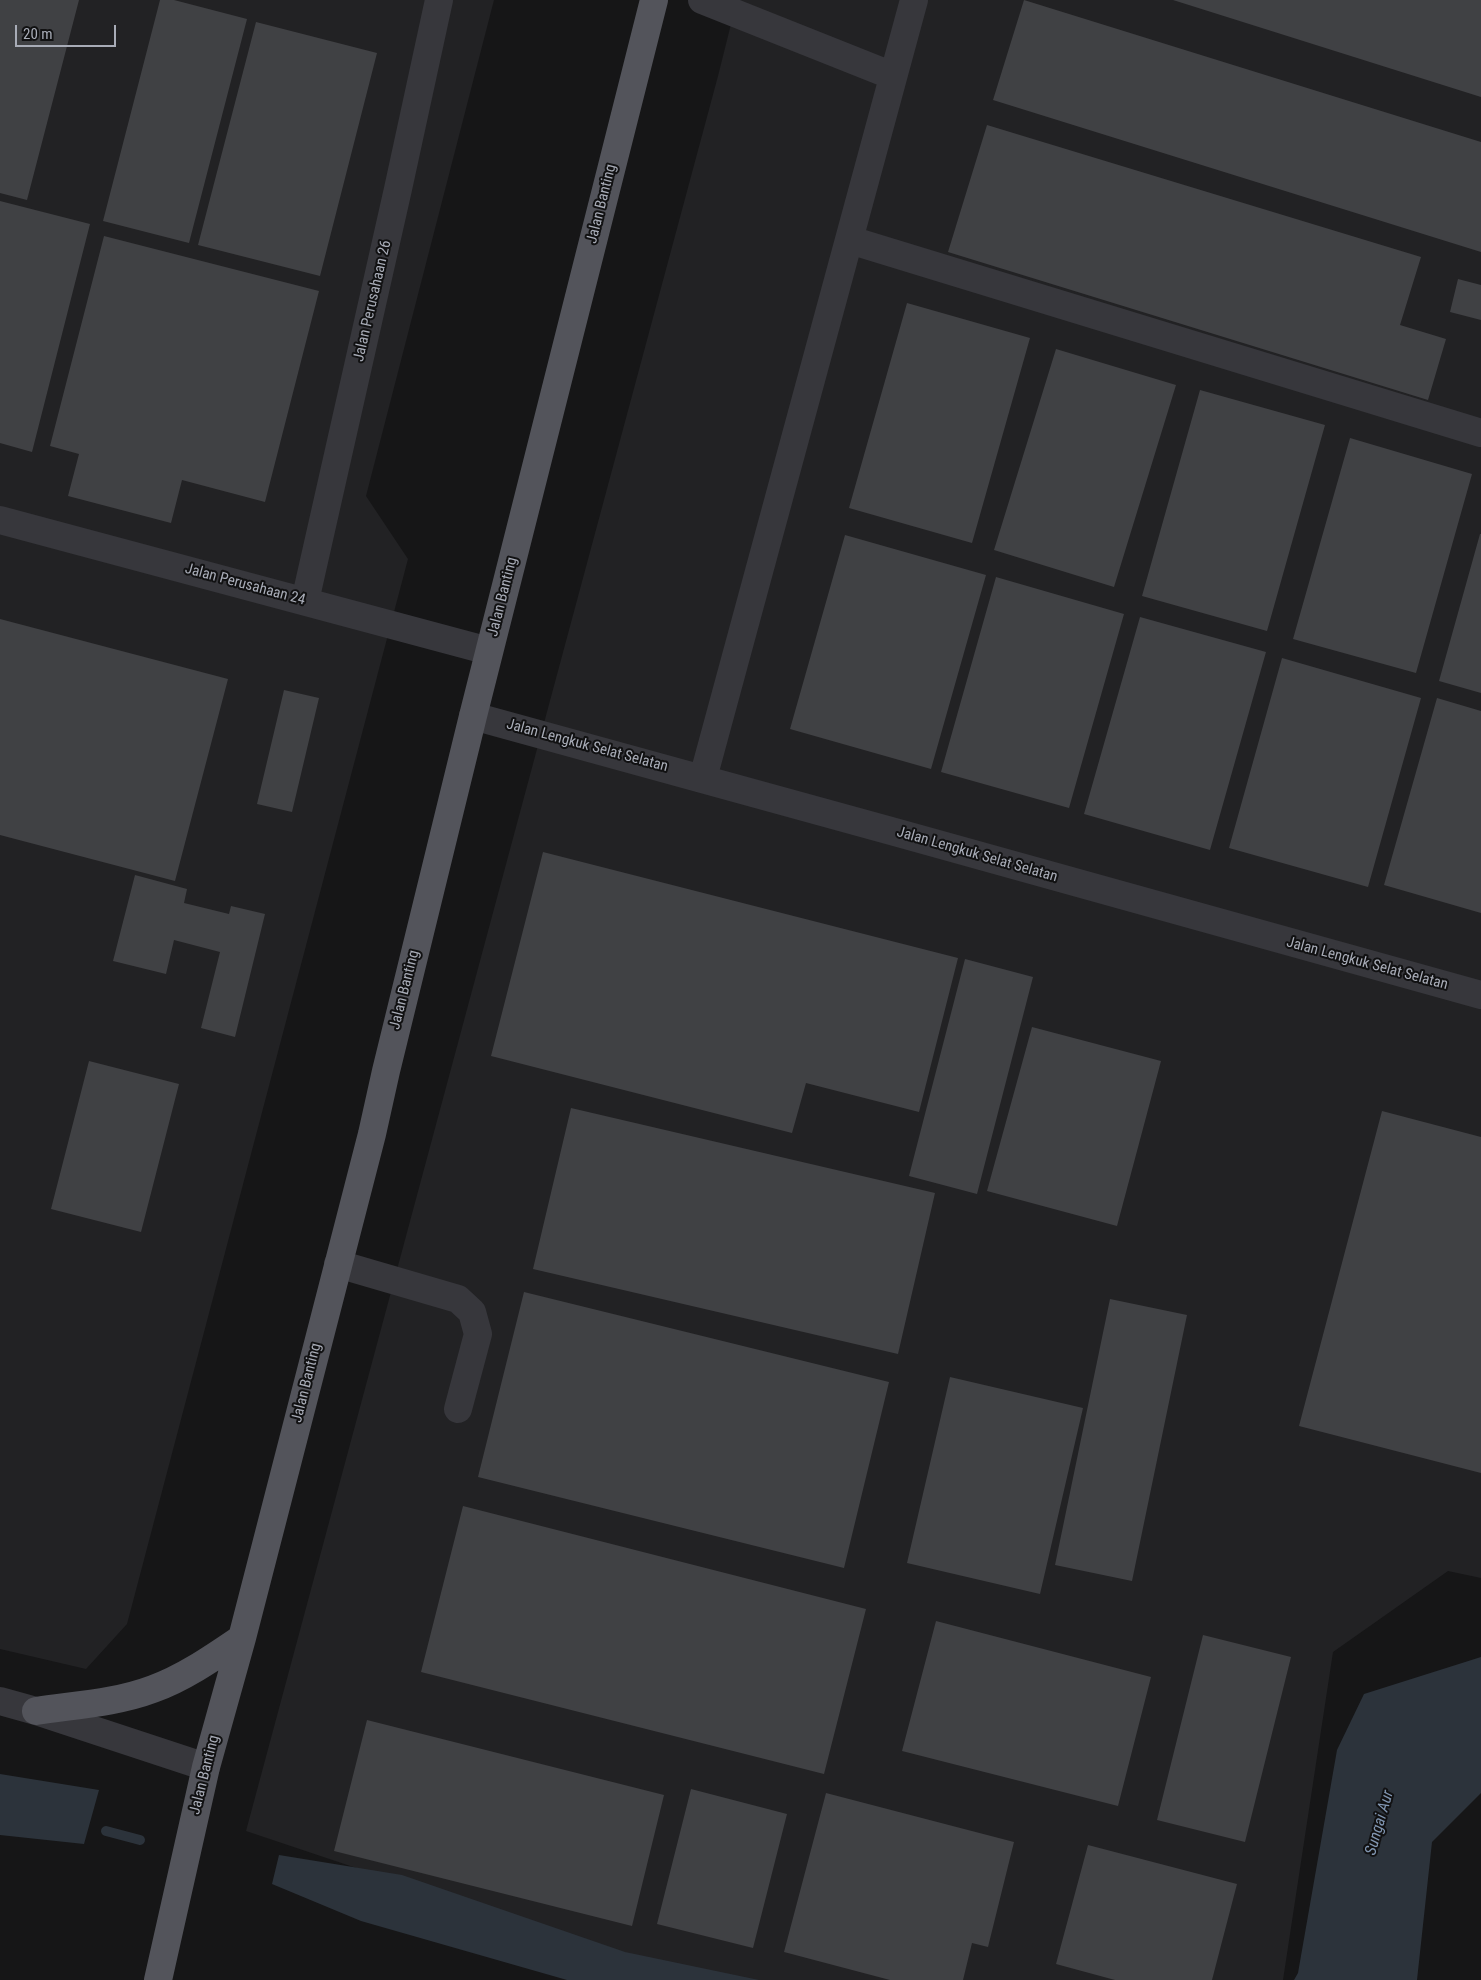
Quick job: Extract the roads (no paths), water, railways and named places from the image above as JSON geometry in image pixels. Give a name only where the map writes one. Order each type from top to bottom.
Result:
[{"type":"main road","name":"Jalan Banting","points":[[158,1980],[206,1767],[242,1638],[372,1134],[489,651],[654,0]]},
{"type":"main road","points":[[36,1711],[107,1700],[154,1689],[206,1662],[242,1638]]},
{"type":"street","name":"Jalan Perusahaan 26","points":[[305,601],[439,0]]},
{"type":"street","points":[[702,0],[893,76]]},
{"type":"street","points":[[703,778],[914,0]]},
{"type":"street","points":[[850,240],[1481,433]]},
{"type":"street","name":"Jalan Perusahaan 24","points":[[0,520],[489,651]]},
{"type":"street","name":"Jalan Lengkuk Selat Selatan","points":[[473,716],[703,778],[1247,932],[1481,995]]},
{"type":"street","points":[[338,1264],[458,1299],[472,1312],[478,1334],[458,1408]]},
{"type":"street","points":[[0,1701],[206,1767]]},
{"type":"water","name":"Sungai Aur","points":[[1481,1657],[1481,1793],[1432,1842],[1417,1980],[1294,1980],[1298,1973],[1337,1750],[1364,1694]]},
{"type":"water","points":[[0,1774],[99,1790],[84,1844],[0,1835]]},
{"type":"water","points":[[279,1855],[402,1875],[625,1952],[759,1980],[567,1980],[361,1921],[272,1884]]},
{"type":"waterway","points":[[106,1831],[140,1840]]}]
